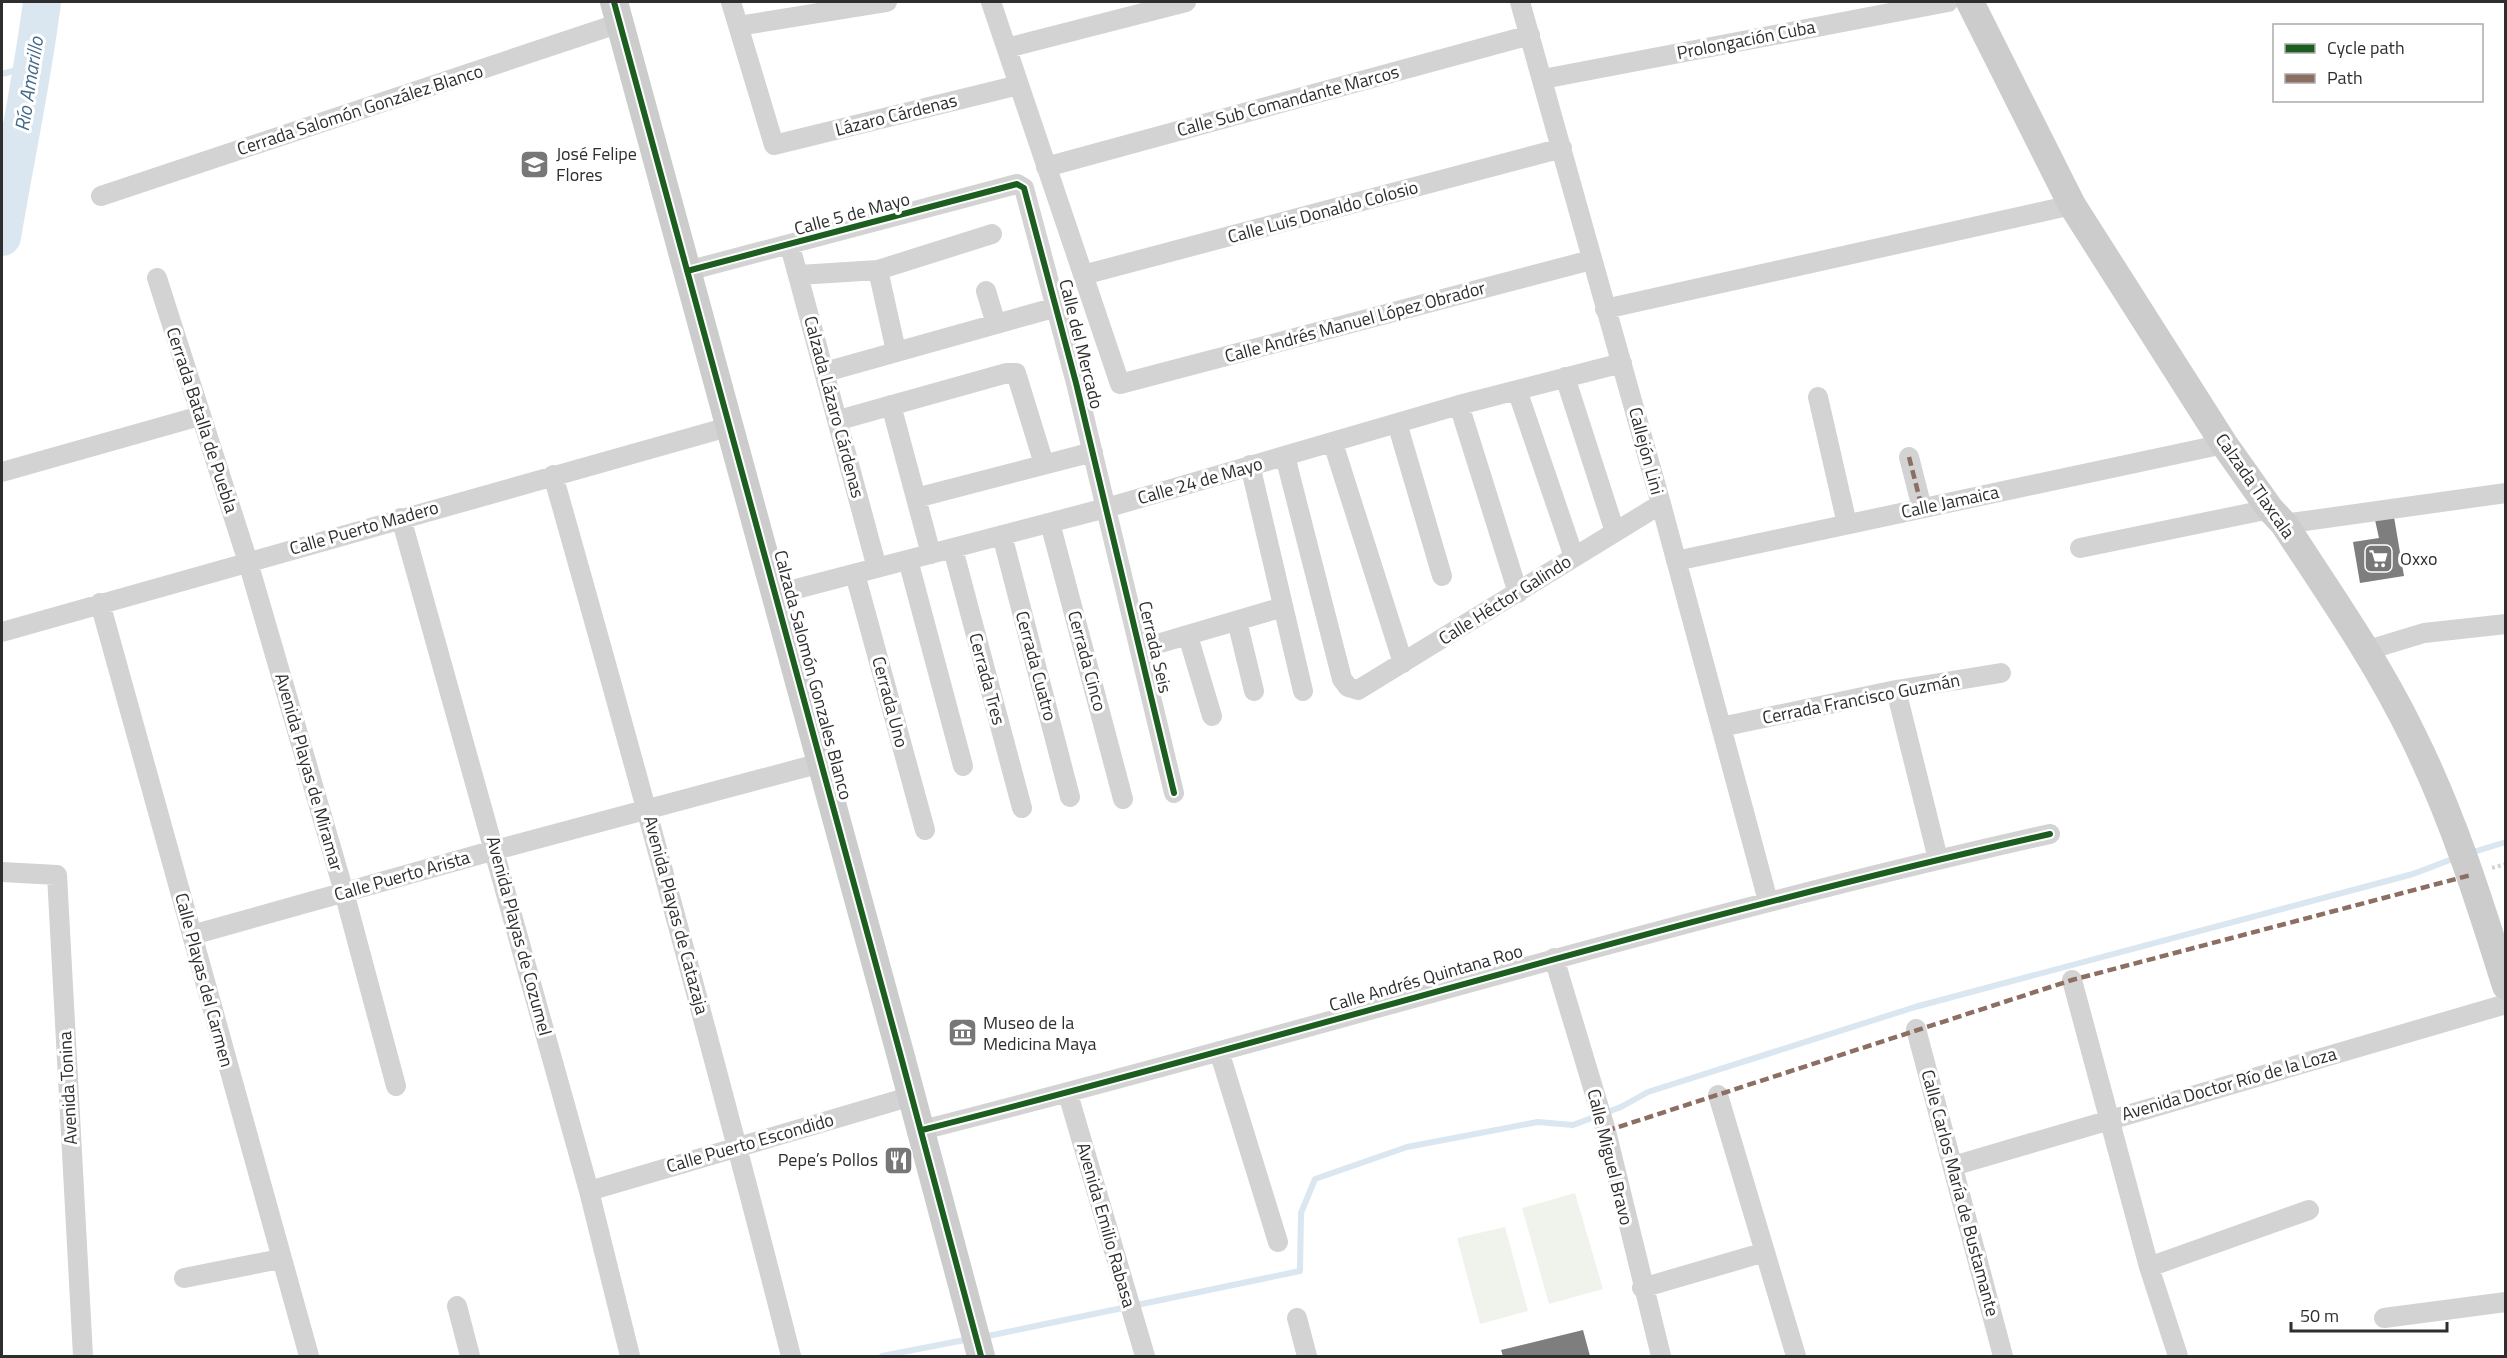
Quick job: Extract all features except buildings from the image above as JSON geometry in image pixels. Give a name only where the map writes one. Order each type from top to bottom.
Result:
[{"type":"street","points":[[732,2],[738,26],[887,2]]},
{"type":"street","name":"Calle del Mercado","points":[[991,2],[1120,384]]},
{"type":"street","points":[[1007,48],[1186,2]]},
{"type":"street","name":"Callejón Lini","points":[[1520,2],[1661,504],[1768,901]]},
{"type":"street","name":"Prolongación Cuba","points":[[1543,79],[1948,2]]},
{"type":"street","name":"Calzada Tlaxcala","points":[[1970,2],[2072,205],[2224,444],[2368,650],[2413,734],[2464,856],[2505,986]]},
{"type":"street","name":"Cerrada Salomón González Blanco","points":[[100,196],[617,12]]},
{"type":"street","name":"Calzada Salomón Gonzales Blanco","points":[[617,12],[728,427],[777,594],[981,1356]]},
{"type":"street","name":"Lázaro Cárdenas","points":[[738,26],[774,145],[1019,85]]},
{"type":"street","name":"Calle Sub Comandante Marcos","points":[[1046,167],[1530,35]]},
{"type":"street","name":"Calle Luis Donaldo Colosio","points":[[1083,275],[1562,148]]},
{"type":"street","name":"Calle 5 de Mayo","points":[[687,271],[790,246],[1017,184],[1024,188]]},
{"type":"street","name":"Calle del Mercado","points":[[1024,188],[1057,307],[1106,508]]},
{"type":"street","points":[[1605,309],[2072,205]]},
{"type":"street","points":[[799,275],[878,270],[992,234]]},
{"type":"street","name":"Calzada Lázaro Cárdenas","points":[[790,246],[839,420],[877,568]]},
{"type":"street","name":"Calle Andrés Manuel López Obrador","points":[[1120,384],[1591,260]]},
{"type":"street","points":[[878,270],[896,351]]},
{"type":"street","name":"Cerrada Batalla de Puebla","points":[[157,278],[248,562]]},
{"type":"street","points":[[986,291],[996,324]]},
{"type":"street","points":[[825,372],[1057,307]]},
{"type":"street","name":"Calle 24 de Mayo","points":[[777,594],[1106,508],[1459,405],[1622,363]]},
{"type":"street","points":[[839,420],[1007,373],[1016,373],[1044,464]]},
{"type":"street","points":[[1565,377],[1615,532]]},
{"type":"street","points":[[1517,390],[1574,557]]},
{"type":"street","points":[[1818,397],[1847,524]]},
{"type":"street","points":[[891,405],[931,554]]},
{"type":"street","points":[[1459,405],[1518,593]]},
{"type":"street","points":[[2,472],[200,416]]},
{"type":"street","points":[[1397,423],[1442,576]]},
{"type":"street","name":"Calle Puerto Madero","points":[[2,632],[728,427]]},
{"type":"street","points":[[1334,442],[1402,663]]},
{"type":"street","name":"Calle Jamaica","points":[[1676,561],[2224,444]]},
{"type":"street","points":[[916,498],[1093,452]]},
{"type":"street","name":"Calle Héctor Galindo","points":[[1285,456],[1342,678],[1348,687],[1358,690],[1661,504]]},
{"type":"street","points":[[1909,457],[1922,508]]},
{"type":"street","points":[[1250,465],[1303,691]]},
{"type":"street","name":"Avenida Playas de Catazaja","points":[[553,475],[647,808],[738,1146],[791,1356]]},
{"type":"street","points":[[2080,548],[2277,517],[2505,493]]},
{"type":"street","name":"Cerrada Seis","points":[[1106,508],[1173,793]]},
{"type":"street","name":"Avenida Playas de Cozumel","points":[[401,518],[589,1191],[630,1356]]},
{"type":"street","name":"Cerrada Cinco","points":[[1050,523],[1123,799]]},
{"type":"street","name":"Cerrada Cuatro","points":[[1002,535],[1070,797]]},
{"type":"street","name":"Cerrada Tres","points":[[953,549],[1022,808]]},
{"type":"street","points":[[908,560],[963,766]]},
{"type":"street","name":"Avenida Playas de Miramar","points":[[248,562],[344,892],[396,1086]]},
{"type":"street","name":"Cerrada Uno","points":[[855,574],[925,830]]},
{"type":"street","name":"Calle Playas del Carmen","points":[[100,603],[280,1259],[309,1356]]},
{"type":"street","points":[[1140,649],[1283,607]]},
{"type":"street","points":[[1237,621],[1254,691]]},
{"type":"street","points":[[2368,650],[2424,633],[2505,624]]},
{"type":"street","points":[[1188,636],[1212,716]]},
{"type":"street","name":"Cerrada Francisco Guzmán","points":[[1721,727],[1896,690],[2001,673]]},
{"type":"street","points":[[1896,690],[1938,859]]},
{"type":"street","name":"Calle Puerto Arista","points":[[192,934],[647,808],[821,763]]},
{"type":"street","name":"Calle Andrés Quintana Roo","points":[[922,1130],[1068,1094],[1554,958],[1768,901],[2050,834]]},
{"type":"street","name":"Avenida Tonina","points":[[2,872],[57,875],[82,1356]]},
{"type":"street","name":"Calle Miguel Bravo","points":[[1554,958],[1606,1131],[1642,1288],[1661,1356]]},
{"type":"street","points":[[2072,980],[2149,1266],[2178,1356]]},
{"type":"street","name":"Avenida Doctor Río de la Loza","points":[[1953,1166],[2110,1118],[2505,1004]]},
{"type":"street","name":"Calle Carlos María de Bustamante","points":[[1916,1029],[2003,1356]]},
{"type":"street","points":[[1219,1051],[1278,1242]]},
{"type":"street","name":"Avenida Emilio Rabasa","points":[[1068,1094],[1145,1356]]},
{"type":"street","points":[[1718,1095],[1796,1356]]},
{"type":"street","name":"Calle Puerto Escondido","points":[[589,1191],[912,1096]]},
{"type":"street","points":[[2149,1266],[2309,1210]]},
{"type":"street","points":[[1642,1288],[1765,1252]]},
{"type":"street","points":[[184,1278],[280,1259]]},
{"type":"street","points":[[2384,1318],[2505,1302]]},
{"type":"street","points":[[457,1306],[470,1356]]},
{"type":"street","points":[[1297,1318],[1307,1356]]},
{"type":"shaded area","points":[[1575,1193],[1603,1289],[1549,1304],[1522,1208]]},
{"type":"shaded area","points":[[1505,1227],[1528,1311],[1480,1324],[1457,1238]]},
{"type":"waterway","name":"Río Amarillo","points":[[2,237],[42,2]]},
{"type":"waterway","points":[[2,74],[34,65]]},
{"type":"waterway","points":[[2470,853],[2506,842]]},
{"type":"waterway","points":[[983,1337],[1300,1271],[1301,1213],[1315,1179],[1407,1147],[1538,1122],[1573,1125],[1621,1107],[1648,1092],[1915,1007],[2413,874],[2455,858]]},
{"type":"waterway","points":[[882,1356],[970,1339]]},
{"type":"marked path","points":[[1909,457],[1922,508]]},
{"type":"marked path","points":[[1606,1131],[2072,980],[2471,875]]},
{"type":"cycle path","points":[[614,2],[981,1356]]},
{"type":"cycle path","points":[[687,271],[1017,184],[1024,188],[1076,383],[1174,793]]},
{"type":"cycle path","points":[[922,1130],[1766,903],[2050,834]]},
{"type":"place","name":"José Felipe Flores","points":[[535,164]]},
{"type":"place","name":"Oxxo","points":[[2379,559]]},
{"type":"place","name":"Museo de la Medicina Maya","points":[[962,1033]]},
{"type":"place","name":"Pepe’s Pollos","points":[[899,1160]]}]
